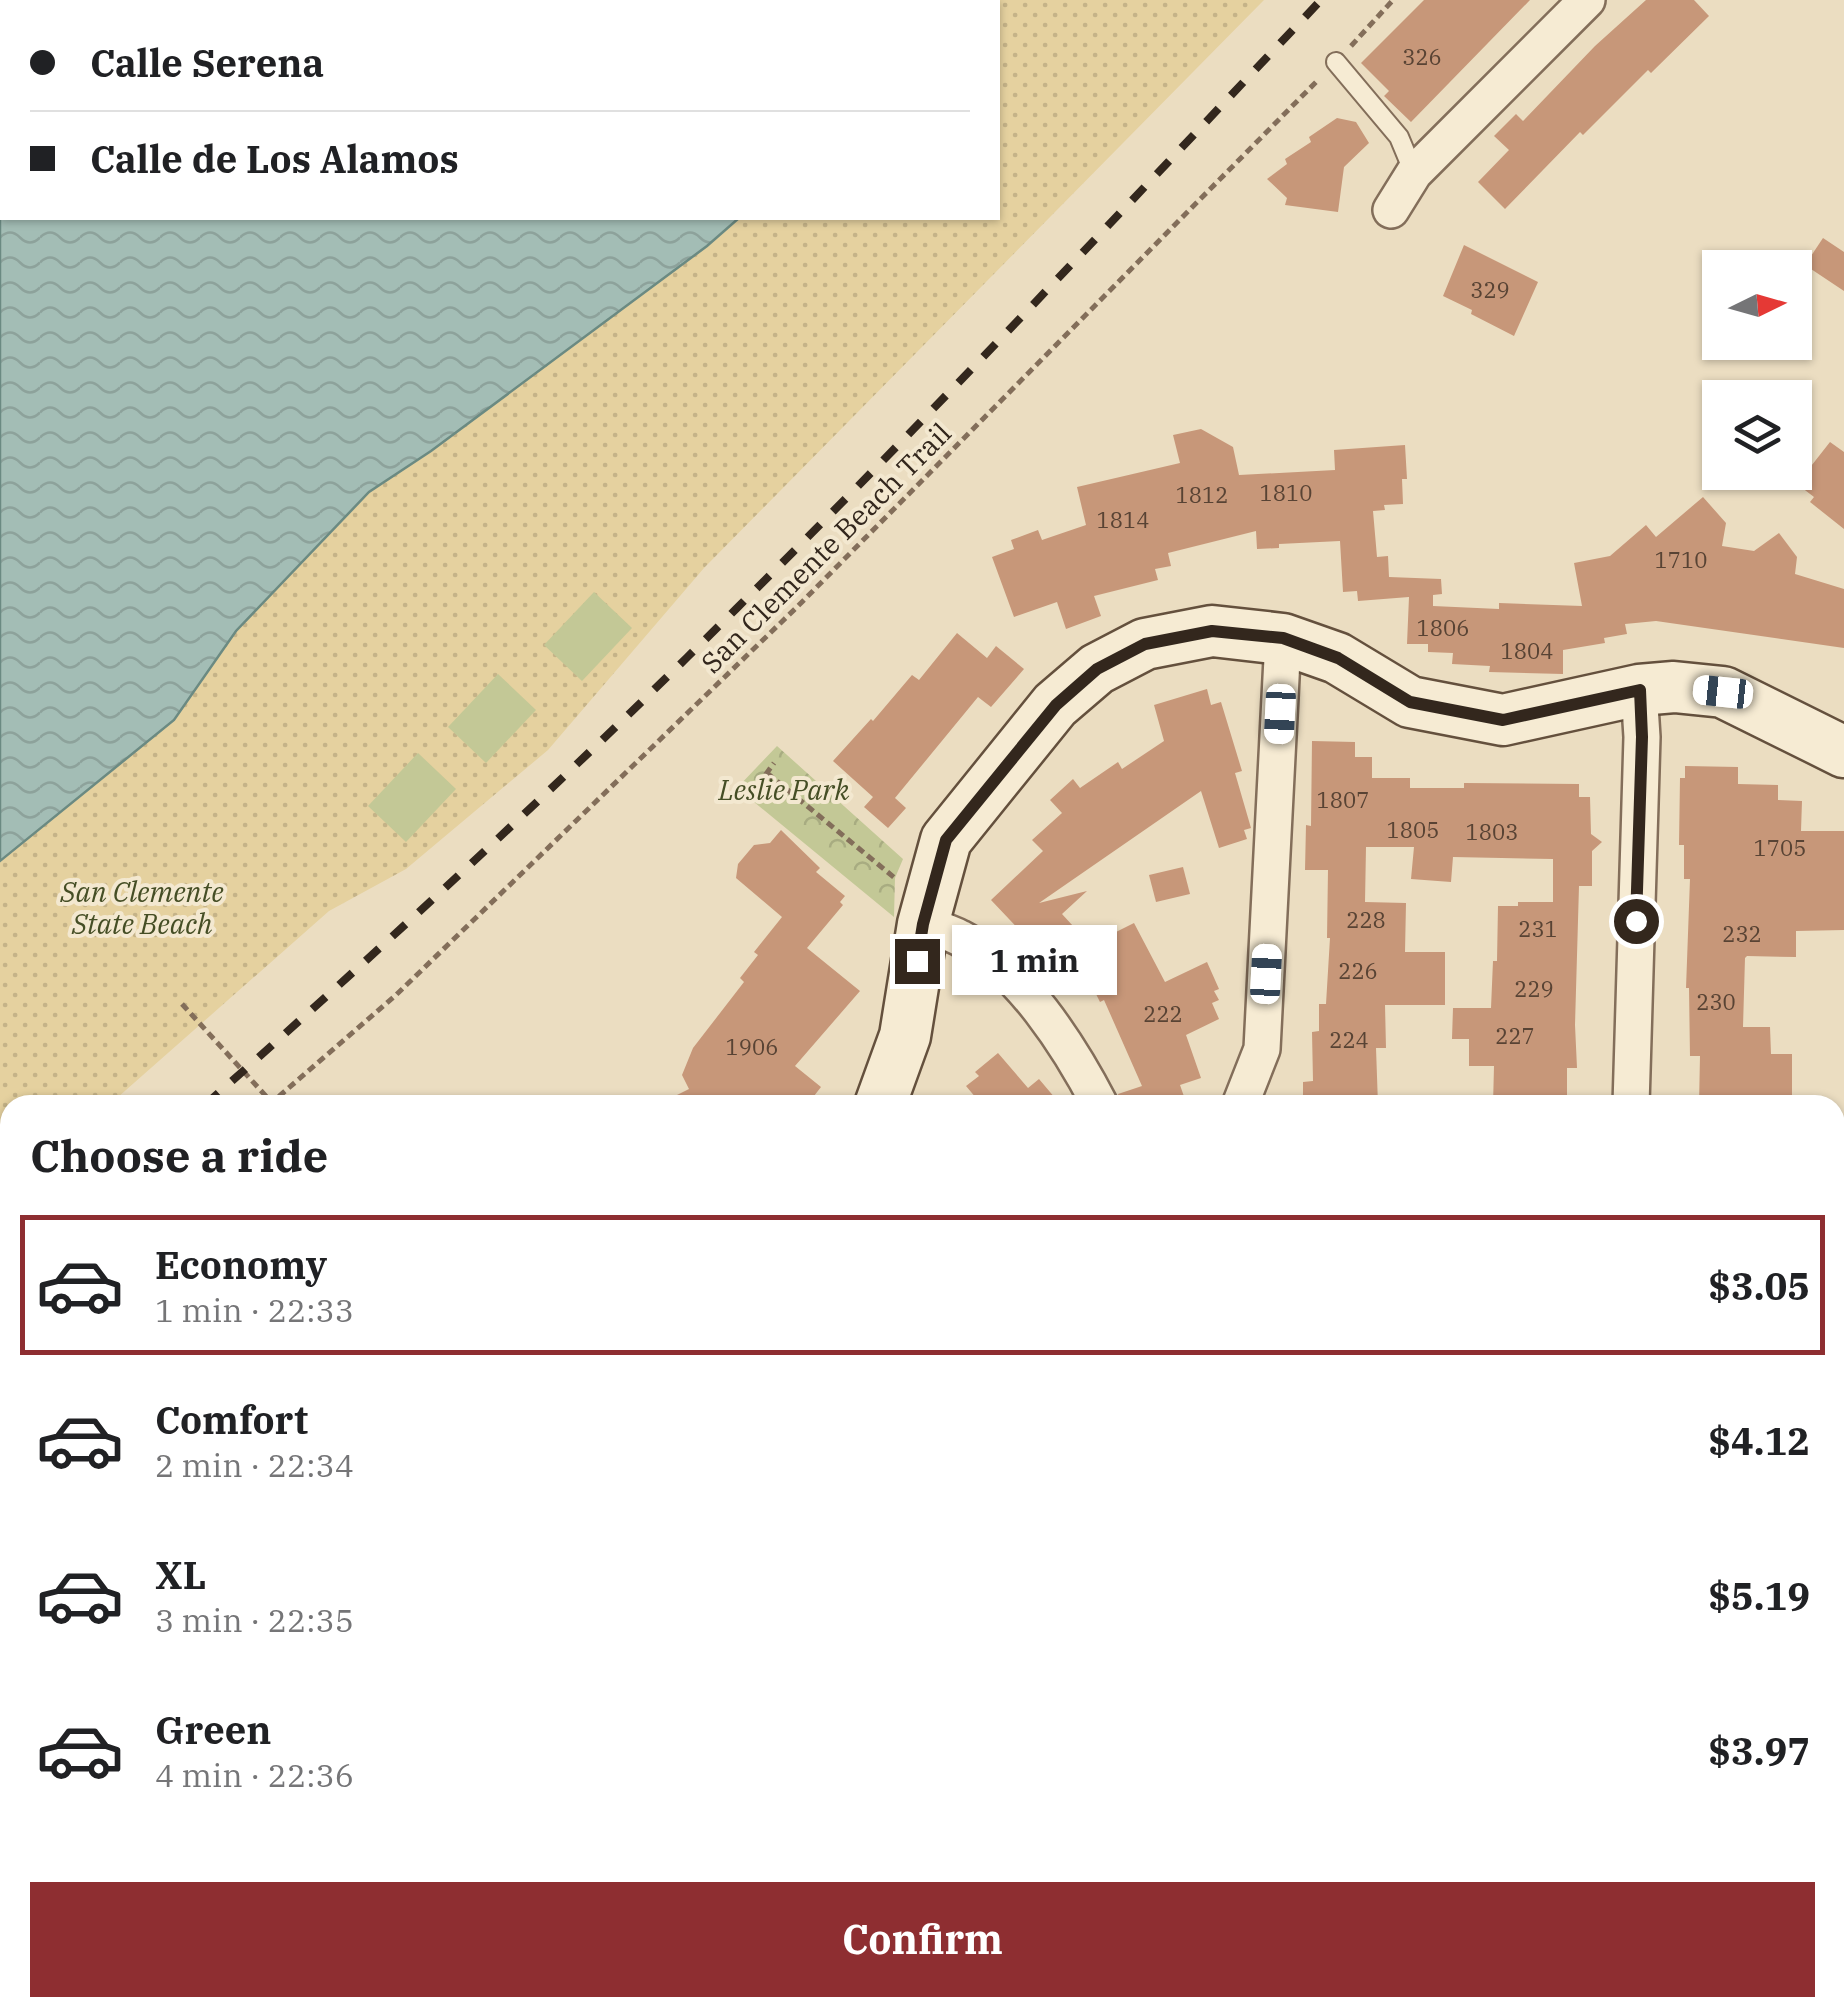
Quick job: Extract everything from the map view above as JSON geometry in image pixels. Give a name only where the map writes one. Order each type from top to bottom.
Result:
[{"type":"street","points":[[1391,210],[1414,173],[1586,0]]},
{"type":"street","points":[[884,1095],[905,1036],[926,914],[946,840],[1056,705],[1097,669],[1145,644],[1212,631],[1283,638],[1338,658],[1410,702],[1503,720],[1640,690],[1674,686],[1723,692],[1844,752]]},
{"type":"street","points":[[1244,1095],[1262,1049],[1283,638]]},
{"type":"street","points":[[1631,1095],[1642,737],[1640,690]]},
{"type":"street","points":[[926,914],[1008,973],[1075,1057],[1095,1095]]},
{"type":"lane","points":[[1336,62],[1399,137],[1414,173]]},
{"type":"path","name":"San Clemente Beach Trail","points":[[282,1095],[396,995],[782,621],[1393,0]]},
{"type":"path","points":[[758,785],[774,763]]},
{"type":"path","points":[[767,773],[926,914]]},
{"type":"path","points":[[182,1004],[264,1095]]},
{"type":"green space","points":[[594,592],[632,628],[582,681],[544,645]]},
{"type":"green space","points":[[498,674],[536,710],[486,763],[448,727]]},
{"type":"green space","name":"Leslie Park","points":[[777,746],[903,859],[895,878],[894,917],[737,788]]},
{"type":"green space","points":[[418,753],[456,789],[406,842],[368,806]]},
{"type":"sand","points":[[1000,0],[1264,0],[704,568],[548,750],[406,869],[329,911],[120,1095],[0,1095],[0,861],[174,720],[236,631],[369,492],[431,451],[737,220],[1000,220]]},
{"type":"water","points":[[0,220],[737,220],[431,451],[369,492],[236,631],[174,720],[0,861]]},
{"type":"building","points":[[1424,0],[1530,0],[1411,122],[1384,96],[1389,91],[1361,63]]},
{"type":"building","points":[[1646,0],[1694,0],[1709,16],[1583,135],[1580,132],[1505,209],[1478,182],[1509,150],[1494,136],[1516,114],[1523,121]]},
{"type":"building","points":[[1337,118],[1356,122],[1369,143],[1344,167],[1338,212],[1285,205],[1287,198],[1267,179],[1287,164],[1285,159],[1311,142],[1309,137]]},
{"type":"building","points":[[1823,238],[1844,252],[1844,291],[1812,270],[1812,254]]},
{"type":"building","points":[[1464,245],[1538,282],[1514,336],[1443,296]]},
{"type":"building","points":[[1201,429],[1233,447],[1239,475],[1335,470],[1334,450],[1405,445],[1407,479],[1402,479],[1403,504],[1384,505],[1385,510],[1373,511],[1377,557],[1388,556],[1389,577],[1441,579],[1442,594],[1433,595],[1433,606],[1582,606],[1574,563],[1610,556],[1646,525],[1656,537],[1703,497],[1726,523],[1722,546],[1754,551],[1779,533],[1797,557],[1795,574],[1844,589],[1844,648],[1656,621],[1625,624],[1627,634],[1604,638],[1605,643],[1563,650],[1563,674],[1489,672],[1490,666],[1452,664],[1453,653],[1428,652],[1428,644],[1407,644],[1409,597],[1358,601],[1357,591],[1343,592],[1340,541],[1257,549],[1256,531],[1168,553],[1171,566],[1155,569],[1158,580],[1094,596],[1101,616],[1066,629],[1057,602],[1014,617],[992,557],[1014,549],[1011,540],[1038,530],[1042,540],[1086,525],[1077,487],[1180,463],[1173,435]]},
{"type":"building","points":[[1830,442],[1844,452],[1844,529],[1810,502],[1814,497],[1805,490],[1812,490],[1812,465]]},
{"type":"building","points":[[957,633],[987,658],[996,646],[1024,669],[991,707],[978,697],[895,798],[906,808],[888,828],[864,807],[873,797],[833,761],[912,675],[919,680]]},
{"type":"building","points":[[1207,689],[1211,705],[1221,702],[1242,771],[1235,773],[1251,828],[1244,830],[1247,839],[1219,848],[1201,791],[1039,903],[1087,891],[1062,914],[1073,926],[1043,955],[991,900],[1043,851],[1032,840],[1062,813],[1050,800],[1073,779],[1080,788],[1118,762],[1122,769],[1164,741],[1154,705]]},
{"type":"building","points":[[1312,741],[1355,742],[1355,757],[1372,757],[1372,778],[1410,778],[1410,788],[1464,788],[1464,783],[1579,784],[1579,797],[1590,797],[1591,834],[1602,842],[1592,851],[1592,886],[1579,886],[1577,1068],[1567,1068],[1567,1095],[1493,1095],[1494,1066],[1469,1066],[1469,1039],[1452,1039],[1453,1008],[1491,1008],[1498,906],[1553,902],[1553,859],[1453,857],[1451,882],[1411,879],[1414,847],[1366,847],[1365,902],[1406,903],[1405,952],[1445,952],[1445,1005],[1385,1005],[1386,1048],[1376,1048],[1378,1095],[1303,1095],[1303,1082],[1313,1081],[1312,1032],[1319,1031],[1319,1004],[1326,1004],[1330,938],[1328,870],[1305,870],[1306,825],[1311,826]]},
{"type":"building","points":[[1685,766],[1738,767],[1738,784],[1778,785],[1778,800],[1802,801],[1801,831],[1844,831],[1844,930],[1796,931],[1796,957],[1745,958],[1743,1027],[1770,1027],[1771,1054],[1792,1054],[1792,1095],[1699,1095],[1700,1056],[1690,1056],[1686,988],[1690,879],[1684,879],[1684,845],[1679,845],[1680,778],[1685,778]]},
{"type":"building","points":[[781,830],[820,868],[816,872],[845,896],[840,902],[843,905],[807,948],[860,991],[795,1066],[821,1087],[815,1095],[677,1095],[689,1089],[682,1075],[693,1048],[744,982],[740,978],[758,955],[754,952],[782,917],[736,878],[738,864],[754,845],[770,843]]},
{"type":"building","points":[[1183,867],[1190,894],[1156,902],[1149,875]]},
{"type":"building","points":[[1134,923],[1165,982],[1207,962],[1219,989],[1214,991],[1219,1000],[1212,1003],[1219,1019],[1186,1035],[1201,1078],[1180,1085],[1184,1095],[1118,1095],[1142,1086],[1104,1000],[1100,1002],[1090,982],[1105,974],[1090,945]]},
{"type":"building","points":[[998,1053],[1028,1088],[1039,1079],[1053,1095],[974,1095],[966,1086],[979,1076],[975,1072]]},
{"type":"railway","points":[[216,1095],[480,856],[681,663],[965,376],[1321,0]]},
{"type":"route","points":[[917,961],[946,840],[1056,705],[1097,669],[1145,644],[1212,631],[1283,638],[1338,658],[1410,702],[1503,720],[1640,690],[1636,921]]},
{"type":"park label","name":"San Clemente State Beach","points":[[142,908]]}]
